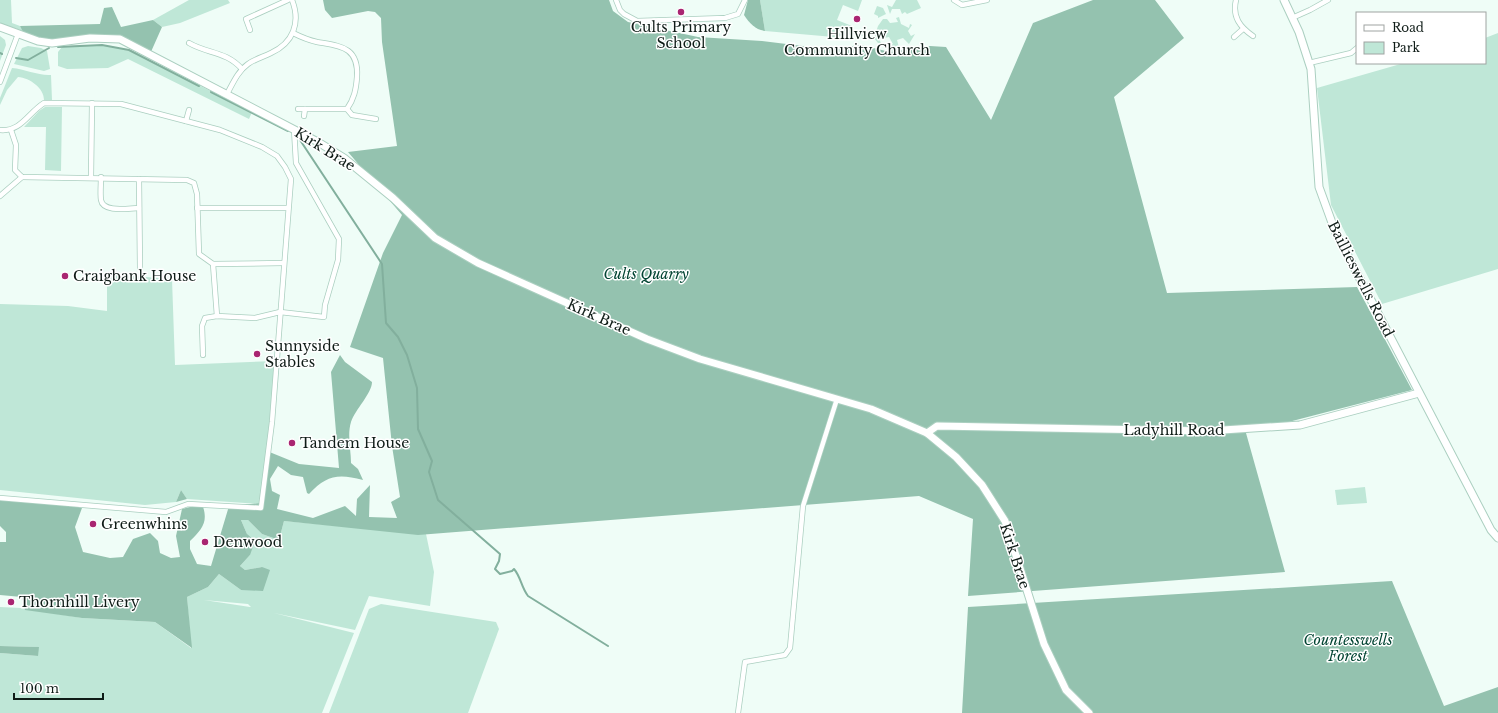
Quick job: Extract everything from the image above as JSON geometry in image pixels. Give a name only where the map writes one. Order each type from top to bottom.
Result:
[{"type":"street","points":[[250,30],[246,19],[288,0]]},
{"type":"street","points":[[227,94],[242,69],[250,62],[281,48],[293,33],[297,15],[292,0]]},
{"type":"street","points":[[616,0],[620,10],[624,14],[637,21],[725,18],[738,14],[746,0]]},
{"type":"street","points":[[954,0],[962,5],[987,0]]},
{"type":"street","points":[[1236,0],[1235,11],[1243,29],[1253,36]]},
{"type":"street","name":"Baillieswells Road","points":[[1284,0],[1309,63],[1315,111],[1319,187],[1335,231],[1491,530],[1498,538]]},
{"type":"street","points":[[1292,18],[1328,0]]},
{"type":"street","name":"Kirk Brae","points":[[0,27],[18,34],[52,43],[90,38],[120,39],[294,129],[344,158],[393,198],[435,238],[478,263],[648,339],[686,354],[731,370],[871,409],[927,433],[956,457],[982,485],[1005,521],[1044,644],[1066,690],[1089,713]]},
{"type":"street","points":[[1234,37],[1243,29]]},
{"type":"street","points":[[293,33],[316,41],[338,45],[351,54],[355,61],[357,74],[353,101],[347,109]]},
{"type":"street","points":[[0,82],[18,34]]},
{"type":"street","points":[[189,43],[198,48],[227,56],[242,69]]},
{"type":"street","points":[[1309,63],[1352,53],[1356,49]]},
{"type":"street","points":[[0,130],[11,130],[20,126],[37,107],[44,103],[121,104],[227,132],[272,153],[283,163],[290,179],[272,416],[261,508],[188,504],[166,512],[0,498]]},
{"type":"street","points":[[91,177],[92,103]]},
{"type":"street","points":[[298,108],[347,109]]},
{"type":"street","points":[[304,116],[305,109]]},
{"type":"street","points":[[347,109],[352,115],[376,119]]},
{"type":"street","points":[[186,121],[189,110]]},
{"type":"street","points":[[203,355],[202,326],[205,318],[217,316],[255,318],[280,312],[324,318],[325,305],[338,260],[340,238],[296,163],[294,129]]},
{"type":"street","points":[[11,130],[16,145],[15,170],[22,176],[101,177],[191,181],[196,187],[200,254],[213,264],[283,263]]},
{"type":"street","points":[[0,196],[22,176]]},
{"type":"street","points":[[101,177],[101,201],[103,205],[112,208],[139,208]]},
{"type":"street","points":[[139,179],[140,268]]},
{"type":"street","points":[[197,208],[288,208]]},
{"type":"street","points":[[213,264],[217,316]]},
{"type":"street","name":"Ladyhill Road","points":[[927,433],[937,426],[1208,431],[1292,425],[1347,413],[1419,392]]},
{"type":"street","points":[[738,713],[745,662],[785,656],[790,648],[803,506],[837,399]]},
{"type":"green space","points":[[0,0],[11,0],[12,23],[20,26],[23,31],[0,23]]},
{"type":"green space","points":[[189,0],[228,0],[230,3],[180,23],[162,27],[153,20]]},
{"type":"green space","name":"Cults Quarry","points":[[323,0],[609,0],[613,11],[628,22],[698,37],[762,41],[827,49],[861,45],[890,52],[930,46],[946,47],[991,120],[1033,23],[1093,0],[1155,0],[1184,38],[1114,97],[1167,293],[1357,287],[1412,390],[1246,433],[1285,572],[968,596],[973,519],[919,496],[418,535],[284,521],[279,540],[262,534],[248,520],[241,520],[247,534],[255,541],[250,555],[240,566],[245,570],[262,567],[270,570],[263,591],[241,590],[219,574],[208,587],[187,597],[192,648],[155,622],[82,618],[25,610],[22,597],[0,595],[0,542],[6,542],[6,532],[0,526],[0,499],[67,504],[82,508],[75,527],[83,552],[110,558],[123,557],[133,539],[150,533],[158,541],[160,553],[171,558],[180,557],[176,536],[182,509],[202,504],[205,516],[203,525],[190,541],[190,549],[197,564],[211,566],[229,506],[261,503],[267,451],[299,464],[339,468],[331,372],[340,355],[345,362],[372,382],[369,391],[353,417],[349,432],[351,463],[358,469],[363,480],[346,477],[333,478],[321,483],[309,494],[307,493],[303,477],[291,475],[278,466],[270,479],[272,491],[280,495],[277,509],[313,518],[345,506],[356,516],[357,499],[370,485],[369,517],[397,518],[391,502],[400,497],[392,446],[383,358],[350,347],[383,253],[402,215],[348,152],[397,146],[382,42],[381,18],[375,12],[368,11],[332,18],[325,10]]},
{"type":"green space","points":[[748,0],[760,0],[765,31],[753,26],[744,15]]},
{"type":"green space","points":[[760,0],[862,0],[858,11],[843,5],[837,20],[852,26],[850,29],[870,38],[855,34],[834,37],[765,31]]},
{"type":"green space","points":[[896,0],[917,0],[921,8],[907,14],[905,12],[902,14],[900,9],[892,9],[890,14],[887,5],[892,7]]},
{"type":"green space","points":[[877,6],[883,8],[886,14],[878,18],[878,16],[874,14]]},
{"type":"green space","points":[[112,7],[121,27],[153,20],[162,27],[150,54],[120,39],[52,43],[25,36],[20,26],[100,24],[104,8]]},
{"type":"green space","points":[[899,17],[901,24],[909,28],[910,24],[912,25],[908,31],[911,36],[915,34],[909,44],[903,38],[897,40],[900,51],[890,52],[887,48],[893,44],[889,37],[879,39],[881,43],[878,43],[874,38],[878,26],[883,19],[887,19],[890,23],[898,22],[896,18]]},
{"type":"green space","points":[[1498,33],[1498,269],[1382,304],[1331,205],[1317,88],[1401,64],[1486,64],[1486,38]]},
{"type":"green space","points":[[0,36],[5,40],[6,45],[0,61]]},
{"type":"green space","points":[[102,45],[129,50],[252,112],[249,119],[128,59],[108,68],[67,69],[58,66],[58,52],[62,47]]},
{"type":"green space","points":[[28,46],[41,48],[47,51],[50,69],[44,71],[14,64],[22,48]]},
{"type":"green space","points":[[12,68],[51,75],[52,100],[44,100],[42,91],[36,84],[27,79],[18,77],[7,90],[0,105],[0,98]]},
{"type":"green space","points":[[45,107],[62,107],[61,171],[45,170],[46,127],[24,127],[39,111]]},
{"type":"green space","points":[[107,274],[172,279],[175,365],[276,361],[261,504],[187,499],[181,490],[176,502],[145,505],[0,490],[0,304],[68,306],[107,311]]},
{"type":"green space","points":[[1365,487],[1367,503],[1337,505],[1335,490]]},
{"type":"green space","points":[[181,490],[187,499],[176,502]]},
{"type":"green space","points":[[241,520],[248,520],[262,534],[279,540],[284,521],[426,534],[434,572],[430,606],[369,596],[355,630],[274,613],[354,633],[322,713],[0,713],[0,653],[38,656],[38,647],[0,646],[0,607],[21,608],[82,618],[155,622],[191,648],[187,597],[208,587],[219,574],[241,590],[262,567],[245,570],[240,566],[250,555],[247,534]],"holes":[[[204,600],[248,604],[251,607]]]},
{"type":"green space","name":"Countesswells Forest","points":[[1392,581],[1444,706],[1498,687],[1498,713],[962,713],[968,607]]},
{"type":"green space","points":[[381,604],[496,622],[499,629],[468,713],[329,713],[369,609]]},
{"type":"green space","points":[[0,646],[39,647],[38,656],[0,653]]},
{"type":"waterway","points":[[58,47],[102,45],[129,50],[199,86]]},
{"type":"waterway","points":[[16,58],[28,60],[49,48]]},
{"type":"waterway","points":[[211,92],[288,131]]},
{"type":"waterway","points":[[300,140],[382,264],[386,323],[398,337],[407,355],[417,388],[418,429],[432,461],[429,472],[438,500],[500,554],[499,561],[495,569],[500,574],[512,571],[514,569],[528,596],[608,646]]},
{"type":"place","name":"Cults Primary School","points":[[681,12]]},
{"type":"place","name":"Hillview Community Church","points":[[857,19]]},
{"type":"place","name":"Craigbank House","points":[[65,276]]},
{"type":"place","name":"Sunnyside Stables","points":[[257,354]]},
{"type":"place","name":"Tandem House","points":[[292,443]]},
{"type":"place","name":"Greenwhins","points":[[93,524]]},
{"type":"place","name":"Denwood","points":[[205,542]]},
{"type":"place","name":"Thornhill Livery","points":[[11,602]]}]
